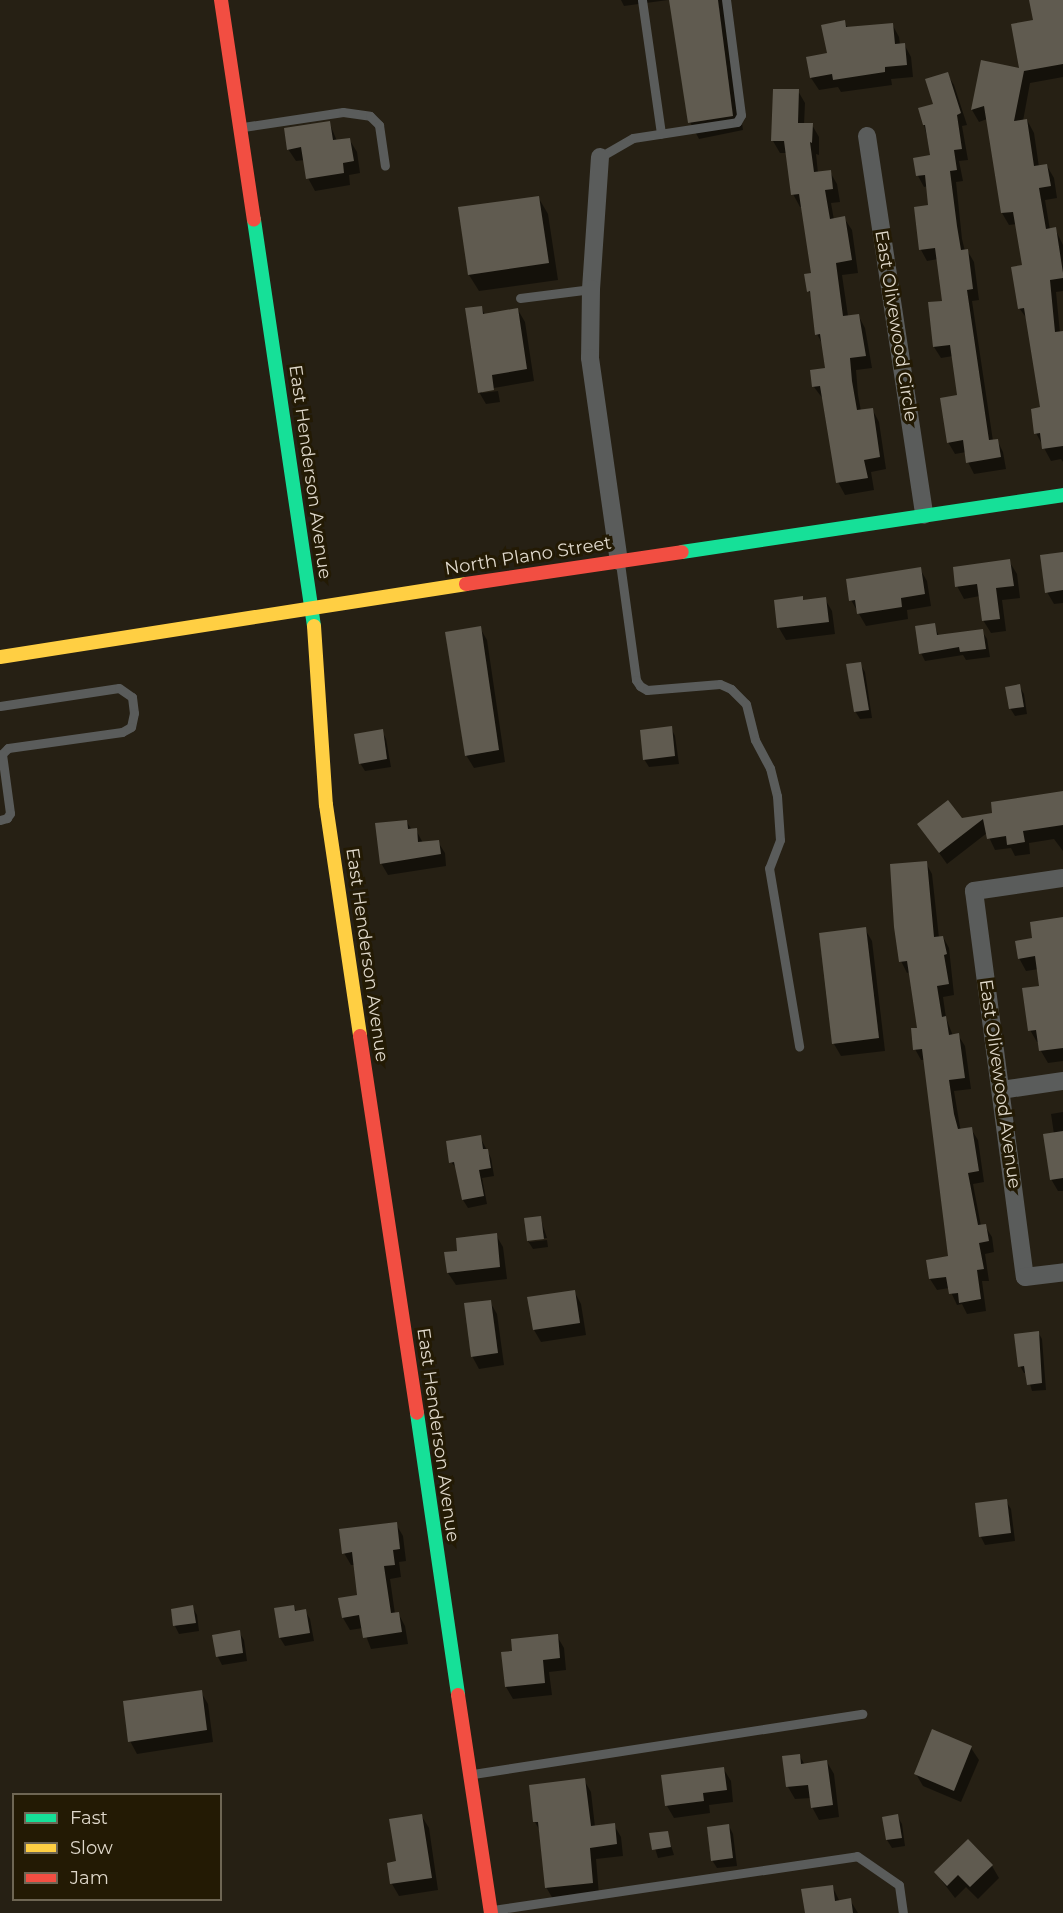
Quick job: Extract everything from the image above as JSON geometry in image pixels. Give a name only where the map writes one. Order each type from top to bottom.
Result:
[{"type":"street","name":"East Henderson Avenue","points":[[221,0],[318,661],[326,805],[491,1912]]},
{"type":"street","name":"East Olivewood Circle","points":[[867,136],[924,515]]},
{"type":"street","points":[[600,158],[591,289],[590,358],[619,561]]},
{"type":"street","name":"North Plano Street","points":[[0,657],[1063,495]]},
{"type":"street","name":"East Olivewood Avenue","points":[[1063,878],[974,891],[1025,1277],[1063,1272]]},
{"type":"street","points":[[1001,1090],[1063,1081]]},
{"type":"lane","points":[[642,0],[662,134]]},
{"type":"lane","points":[[600,158],[633,138],[737,122],[741,116],[726,0]]},
{"type":"lane","points":[[240,128],[342,112],[370,116],[380,125],[385,166]]},
{"type":"lane","points":[[520,298],[591,289]]},
{"type":"lane","points":[[619,561],[636,680],[640,686],[647,690],[720,684],[731,689],[746,704],[755,740],[770,768],[777,796],[780,840],[769,868],[799,1046]]},
{"type":"lane","points":[[0,706],[119,688],[132,698],[134,713],[131,726],[122,732],[8,748],[2,754],[10,813],[8,818],[0,820]]},
{"type":"lane","points":[[470,1774],[862,1714]]},
{"type":"lane","points":[[491,1912],[856,1856],[899,1885],[903,1913]]},
{"type":"building","points":[[669,0],[718,0],[733,116],[688,123]]},
{"type":"building","points":[[1029,0],[1063,0],[1063,64],[1024,71],[1014,121],[1027,119],[1034,166],[1047,164],[1051,186],[1039,188],[1046,229],[1056,227],[1063,273],[1063,278],[1050,280],[1055,332],[1063,331],[1063,446],[1042,449],[1040,433],[1034,434],[1031,409],[1040,407],[1024,308],[1018,309],[1011,267],[1022,265],[1013,212],[1001,213],[984,106],[971,110],[981,60],[1019,68],[1011,24],[1033,20]]},
{"type":"building","points":[[845,20],[846,27],[893,23],[895,44],[905,43],[907,65],[885,67],[885,72],[833,80],[832,74],[810,78],[806,57],[827,53],[821,25]]},
{"type":"building","points":[[948,72],[961,113],[957,115],[962,149],[954,150],[957,170],[950,171],[957,226],[961,250],[968,249],[973,289],[967,290],[989,440],[998,439],[1001,457],[966,463],[963,440],[947,443],[940,398],[957,395],[950,345],[933,347],[928,302],[942,301],[935,248],[919,250],[914,207],[928,205],[925,175],[916,176],[913,158],[930,155],[925,125],[923,125],[918,108],[933,104],[925,79]]},
{"type":"building","points":[[773,89],[799,89],[798,123],[813,123],[812,143],[810,142],[814,172],[831,170],[833,189],[825,190],[830,219],[845,216],[852,260],[836,263],[843,316],[859,314],[866,356],[850,358],[852,381],[857,410],[873,408],[880,457],[864,460],[868,478],[836,483],[820,386],[812,387],[810,370],[825,368],[820,334],[815,335],[810,291],[807,292],[804,274],[811,273],[799,194],[791,195],[784,141],[771,141]]},
{"type":"building","points":[[330,121],[333,140],[350,138],[354,161],[343,163],[344,173],[306,179],[301,147],[287,150],[284,128]]},
{"type":"building","points":[[539,196],[549,263],[468,275],[458,207]]},
{"type":"building","points":[[482,306],[483,314],[518,308],[527,369],[492,375],[494,390],[478,393],[465,308]]},
{"type":"building","points":[[1063,552],[1063,590],[1045,593],[1040,555]]},
{"type":"building","points":[[1010,559],[1014,586],[996,588],[1000,619],[982,621],[977,584],[955,587],[953,567]]},
{"type":"building","points":[[921,567],[925,594],[901,598],[902,607],[857,614],[855,600],[849,601],[846,579]]},
{"type":"building","points":[[803,596],[803,600],[826,597],[829,622],[777,628],[774,600]]},
{"type":"building","points":[[935,623],[937,635],[983,629],[986,649],[960,652],[959,647],[919,654],[915,626]]},
{"type":"building","points":[[481,626],[499,750],[465,756],[445,632]]},
{"type":"building","points":[[861,662],[869,710],[854,712],[846,664]]},
{"type":"building","points":[[1020,684],[1024,707],[1009,709],[1005,687]]},
{"type":"building","points":[[672,726],[675,756],[643,760],[640,730]]},
{"type":"building","points":[[383,729],[387,759],[359,764],[354,734]]},
{"type":"building","points":[[1063,791],[1063,825],[1023,831],[1025,842],[1007,845],[1006,836],[987,839],[983,819],[939,853],[917,824],[948,800],[962,818],[992,813],[991,802]]},
{"type":"building","points":[[407,820],[408,829],[417,828],[418,842],[439,840],[441,854],[380,864],[375,823]]},
{"type":"building","points":[[927,861],[934,937],[943,936],[947,954],[944,955],[949,984],[937,986],[942,1017],[946,1016],[949,1035],[959,1033],[965,1078],[949,1080],[954,1114],[958,1129],[972,1127],[979,1171],[968,1173],[978,1225],[986,1224],[989,1241],[979,1243],[984,1269],[977,1270],[981,1299],[959,1303],[958,1293],[949,1294],[946,1277],[929,1279],[926,1260],[948,1256],[922,1049],[913,1050],[911,1028],[917,1028],[907,961],[899,962],[894,927],[890,864]]},
{"type":"building","points":[[1063,917],[1063,1048],[1039,1051],[1036,1030],[1028,1031],[1022,988],[1039,986],[1035,956],[1018,959],[1015,941],[1032,938],[1030,922]]},
{"type":"building","points":[[866,927],[879,1038],[832,1044],[819,933]]},
{"type":"building","points":[[1063,1131],[1063,1178],[1050,1180],[1043,1134]]},
{"type":"building","points":[[481,1135],[483,1149],[488,1149],[491,1168],[479,1170],[484,1196],[462,1200],[454,1162],[449,1163],[446,1141]]},
{"type":"building","points":[[541,1216],[544,1239],[527,1241],[524,1218]]},
{"type":"building","points":[[497,1233],[500,1267],[447,1273],[444,1252],[457,1251],[456,1238]]},
{"type":"building","points":[[575,1290],[580,1323],[533,1330],[527,1297]]},
{"type":"building","points":[[491,1300],[498,1353],[471,1357],[464,1303]]},
{"type":"building","points":[[1039,1331],[1042,1383],[1027,1385],[1024,1366],[1018,1367],[1014,1334]]},
{"type":"building","points":[[1007,1499],[1011,1533],[979,1537],[975,1503]]},
{"type":"building","points":[[397,1522],[400,1549],[393,1550],[395,1565],[384,1566],[391,1613],[399,1612],[402,1632],[363,1638],[359,1615],[342,1618],[338,1598],[357,1595],[352,1552],[342,1554],[339,1529]]},
{"type":"building","points":[[193,1605],[196,1623],[173,1626],[171,1609]]},
{"type":"building","points":[[294,1605],[295,1611],[306,1609],[310,1633],[279,1638],[274,1608]]},
{"type":"building","points":[[240,1630],[243,1653],[216,1657],[212,1635]]},
{"type":"building","points":[[558,1634],[560,1658],[543,1660],[545,1683],[505,1687],[501,1652],[512,1651],[511,1639]]},
{"type":"building","points":[[202,1690],[207,1730],[128,1742],[123,1701]]},
{"type":"building","points":[[932,1729],[972,1746],[954,1791],[914,1774]]},
{"type":"building","points":[[800,1754],[801,1764],[827,1760],[833,1805],[811,1808],[808,1785],[786,1787],[782,1756]]},
{"type":"building","points":[[724,1767],[727,1790],[703,1793],[704,1801],[665,1806],[661,1775]]},
{"type":"building","points":[[585,1778],[591,1826],[615,1823],[617,1844],[590,1848],[593,1883],[545,1888],[538,1822],[533,1822],[529,1785]]},
{"type":"building","points":[[422,1814],[432,1878],[390,1884],[387,1863],[396,1861],[389,1819]]},
{"type":"building","points":[[898,1814],[902,1838],[886,1840],[882,1817]]},
{"type":"building","points":[[729,1824],[733,1858],[711,1861],[707,1827]]},
{"type":"building","points":[[668,1831],[671,1847],[652,1850],[649,1833]]},
{"type":"building","points":[[968,1839],[993,1865],[970,1887],[958,1875],[947,1886],[934,1872]]},
{"type":"building","points":[[833,1885],[835,1901],[851,1898],[853,1913],[805,1913],[801,1889]]},
{"type":"traffic: fast","points":[[254,220],[314,626]]},
{"type":"traffic: fast","points":[[682,552],[1063,495]]},
{"type":"traffic: fast","points":[[417,1413],[458,1695]]},
{"type":"traffic: slow","points":[[0,657],[466,584]]},
{"type":"traffic: slow","points":[[314,626],[326,805],[360,1036]]},
{"type":"traffic: jam","points":[[221,0],[254,220]]},
{"type":"traffic: jam","points":[[466,584],[682,552]]},
{"type":"traffic: jam","points":[[360,1036],[417,1413]]},
{"type":"traffic: jam","points":[[458,1695],[491,1913]]}]
